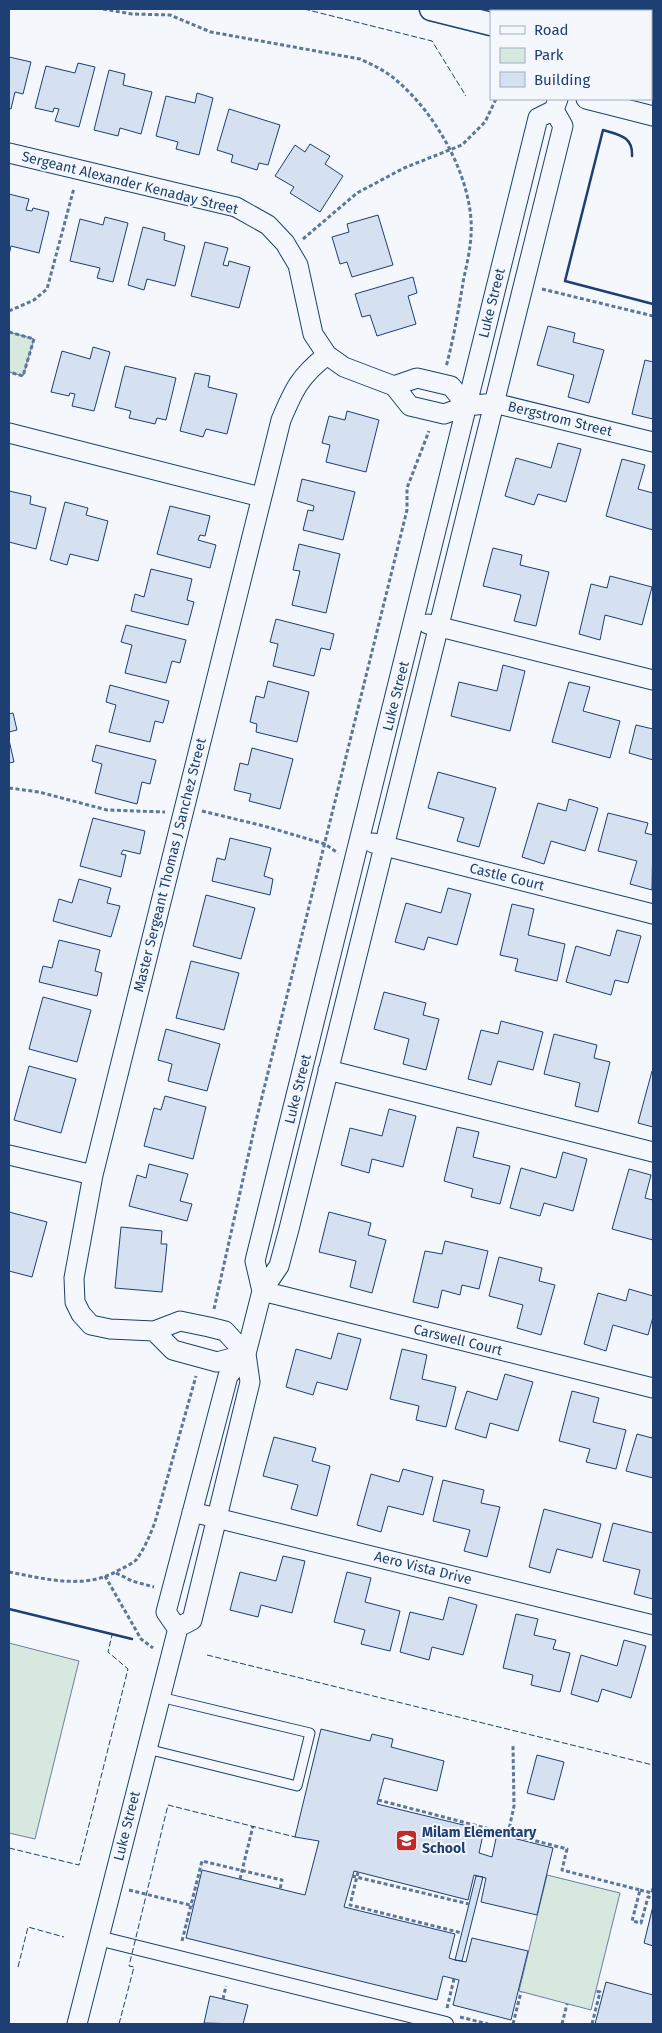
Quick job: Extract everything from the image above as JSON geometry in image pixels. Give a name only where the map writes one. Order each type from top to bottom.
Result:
[{"type":"street","points":[[431,9],[490,24]]},
{"type":"street","points":[[590,100],[653,116]]},
{"type":"street","name":"Luke Street","points":[[77,2024],[177,1628],[192,1620],[250,1382],[246,1354],[262,1291],[279,1266],[563,126],[556,105],[538,118],[255,1261],[262,1291]]},
{"type":"street","name":"Sergeant Alexander Kenaday Street","points":[[9,153],[236,207],[268,225],[285,243],[298,265],[313,334],[327,355],[344,367],[394,386]]},
{"type":"street","name":"Master Sergeant Thomas J Sanchez Street","points":[[246,1354],[225,1332],[180,1321],[154,1331],[110,1329],[91,1325],[81,1314],[75,1302],[74,1278],[93,1175],[281,420],[294,388],[327,355]]},
{"type":"street","points":[[417,378],[451,386],[467,406],[444,414],[410,406],[394,386],[417,378]]},
{"type":"street","name":"Bergstrom Street","points":[[467,406],[494,403],[653,442]]},
{"type":"street","points":[[9,433],[261,497]]},
{"type":"street","points":[[414,620],[653,680]]},
{"type":"street","name":"Castle Court","points":[[360,840],[653,914]]},
{"type":"street","points":[[328,1070],[653,1152]]},
{"type":"street","points":[[9,1155],[93,1175]]},
{"type":"street","name":"Carswell Court","points":[[262,1291],[653,1388]]},
{"type":"street","points":[[154,1331],[173,1350],[201,1358],[218,1362],[246,1354]]},
{"type":"street","name":"Luke Street","points":[[177,1628],[166,1612],[228,1376],[246,1354]]},
{"type":"street","name":"Aero Vista Drive","points":[[192,1512],[653,1625]]},
{"type":"street","points":[[98,1938],[449,2018]]},
{"type":"lane","points":[[147,1749],[297,1786],[310,1733],[160,1697]]},
{"type":"path","points":[[103,9],[132,14],[170,15],[211,32],[360,59],[377,66],[396,79],[414,96],[433,121],[449,150],[464,185],[470,210],[471,236],[452,345],[442,384]]},
{"type":"path","points":[[290,251],[356,193],[404,168],[462,146],[474,136],[485,122],[496,100]]},
{"type":"path","points":[[9,311],[34,300],[47,289],[79,170]]},
{"type":"path","points":[[524,284],[653,316]]},
{"type":"path","points":[[9,332],[34,339],[23,376],[9,372]]},
{"type":"path","points":[[209,1327],[256,1121],[407,510],[407,488],[435,411]]},
{"type":"path","points":[[9,1572],[82,1582],[115,1572],[134,1561],[146,1544],[152,1529],[201,1358]]},
{"type":"path","points":[[115,1572],[132,1581],[172,1591]]},
{"type":"path","points":[[105,1576],[141,1639],[169,1660]]},
{"type":"path","points":[[508,1834],[514,1806],[513,1746]]},
{"type":"path","points":[[378,1800],[567,1849],[562,1870],[652,1893],[653,1887]]},
{"type":"path","points":[[240,1879],[254,1826]]},
{"type":"path","points":[[181,1947],[202,1861],[282,1880],[280,1889]]},
{"type":"path","points":[[358,1872],[350,1905],[462,1933]]},
{"type":"path","points":[[352,1876],[422,1893],[441,1895],[469,1904]]},
{"type":"path","points":[[400,1887],[401,1882]]},
{"type":"path","points":[[411,1890],[412,1885]]},
{"type":"path","points":[[112,1886],[192,1905]]},
{"type":"path","points":[[422,1893],[423,1888]]},
{"type":"path","points":[[640,1890],[632,1921],[641,1923],[648,1897],[653,1898]]},
{"type":"path","points":[[454,1979],[449,2018],[488,2024]]},
{"type":"path","points":[[592,2024],[600,1992],[596,1991]]},
{"type":"path","points":[[513,2024],[522,1992]]},
{"type":"path","points":[[562,2024],[567,2004]]},
{"type":"green space","points":[[9,332],[34,339],[23,376],[9,372]]},
{"type":"green space","points":[[9,1643],[79,1661],[35,1839],[9,1833]]},
{"type":"green space","points":[[547,1875],[620,1893],[591,2010],[519,1991]]},
{"type":"building","points":[[9,57],[31,62],[23,94],[15,92],[11,109],[9,108]]},
{"type":"building","points":[[78,63],[95,67],[79,127],[55,121],[59,109],[54,108],[53,112],[35,108],[46,66],[75,73]]},
{"type":"building","points":[[109,70],[125,74],[123,85],[152,92],[141,134],[120,128],[118,136],[94,130]]},
{"type":"building","points":[[197,93],[213,98],[199,155],[176,149],[178,142],[156,136],[166,96],[195,103]]},
{"type":"building","points":[[229,109],[280,125],[268,165],[259,163],[257,170],[231,162],[233,155],[217,150]]},
{"type":"building","points":[[310,144],[330,156],[325,164],[343,176],[320,212],[290,193],[294,187],[275,176],[295,145],[305,152]]},
{"type":"building","points":[[9,194],[29,199],[26,210],[32,211],[33,208],[49,212],[39,253],[11,246],[9,255]]},
{"type":"building","points":[[378,215],[393,265],[352,277],[347,262],[340,264],[332,237],[349,232],[347,224]]},
{"type":"building","points":[[105,217],[128,223],[113,282],[97,278],[100,268],[70,261],[80,219],[103,225]]},
{"type":"building","points":[[143,227],[165,233],[164,240],[185,246],[175,286],[147,279],[144,290],[128,285]]},
{"type":"building","points":[[205,242],[228,248],[223,265],[228,266],[229,261],[250,267],[239,308],[191,296]]},
{"type":"building","points":[[413,277],[417,293],[408,296],[416,324],[377,336],[370,315],[362,317],[355,294]]},
{"type":"building","points":[[548,326],[575,333],[573,342],[604,350],[589,403],[568,397],[574,375],[537,365]]},
{"type":"building","points":[[93,347],[110,352],[94,411],[72,406],[75,394],[70,393],[69,396],[51,392],[62,351],[90,359]]},
{"type":"building","points":[[645,360],[653,362],[653,419],[632,414]]},
{"type":"building","points":[[125,366],[176,378],[166,420],[157,418],[155,424],[129,418],[131,411],[115,407]]},
{"type":"building","points":[[195,373],[210,376],[208,387],[237,394],[227,434],[206,429],[203,437],[180,431]]},
{"type":"building","points":[[347,411],[379,420],[366,472],[326,462],[330,445],[322,443],[329,416],[345,420]]},
{"type":"building","points":[[558,443],[581,449],[566,502],[538,494],[534,505],[505,496],[516,458],[551,468]]},
{"type":"building","points":[[622,459],[645,465],[638,489],[653,493],[653,530],[606,516]]},
{"type":"building","points":[[302,479],[355,492],[343,540],[303,530],[308,510],[313,511],[314,506],[297,501]]},
{"type":"building","points":[[9,491],[31,496],[30,504],[46,508],[36,549],[9,542]]},
{"type":"building","points":[[65,502],[88,508],[86,515],[108,521],[98,561],[70,554],[67,565],[50,560]]},
{"type":"building","points":[[170,506],[210,516],[205,536],[200,535],[198,540],[216,545],[210,568],[157,554]]},
{"type":"building","points":[[299,544],[340,554],[326,613],[292,605],[300,571],[293,570]]},
{"type":"building","points":[[493,548],[522,555],[520,565],[549,572],[536,626],[514,621],[521,595],[483,586]]},
{"type":"building","points":[[151,569],[192,579],[187,600],[194,602],[188,625],[131,611],[135,594],[144,597]]},
{"type":"building","points":[[610,576],[652,587],[642,625],[605,615],[600,640],[579,634],[591,584],[607,588]]},
{"type":"building","points":[[276,619],[334,634],[330,650],[321,648],[314,676],[273,666],[278,644],[270,642]]},
{"type":"building","points":[[126,625],[186,640],[180,663],[172,661],[166,683],[125,673],[132,645],[121,642]]},
{"type":"building","points":[[503,665],[525,671],[510,731],[451,716],[459,682],[497,691]]},
{"type":"building","points":[[268,681],[309,692],[297,742],[256,732],[257,724],[250,722],[256,696],[264,698]]},
{"type":"building","points":[[569,682],[590,687],[583,711],[620,721],[610,758],[552,742]]},
{"type":"building","points":[[110,685],[169,701],[163,723],[155,721],[150,742],[109,732],[116,705],[106,702]]},
{"type":"building","points":[[13,713],[17,730],[9,732],[9,714]]},
{"type":"building","points":[[636,725],[653,729],[653,760],[629,753]]},
{"type":"building","points":[[9,740],[14,762],[9,763]]},
{"type":"building","points":[[96,745],[156,760],[150,784],[142,782],[137,804],[95,793],[102,764],[92,761]]},
{"type":"building","points":[[252,748],[293,759],[280,809],[249,801],[251,794],[234,790],[240,763],[248,765]]},
{"type":"building","points":[[438,772],[496,788],[479,847],[457,841],[464,818],[428,808]]},
{"type":"building","points":[[569,799],[598,808],[585,851],[551,841],[544,864],[522,857],[538,803],[566,811]]},
{"type":"building","points":[[608,813],[648,823],[645,833],[653,835],[652,890],[630,884],[637,861],[598,851]]},
{"type":"building","points":[[93,818],[145,831],[140,854],[123,850],[121,854],[126,855],[121,877],[80,866]]},
{"type":"building","points":[[230,838],[271,848],[264,876],[273,879],[270,895],[212,881],[217,858],[225,860]]},
{"type":"building","points":[[79,879],[111,888],[107,903],[120,906],[111,937],[53,921],[59,899],[72,903]]},
{"type":"building","points":[[448,888],[471,894],[457,945],[428,937],[424,950],[395,942],[406,903],[441,913]]},
{"type":"building","points":[[206,895],[255,908],[241,959],[193,946]]},
{"type":"building","points":[[512,904],[534,909],[528,935],[565,944],[557,981],[515,971],[518,959],[500,955]]},
{"type":"building","points":[[617,930],[641,936],[628,983],[615,980],[611,995],[566,982],[576,946],[610,956]]},
{"type":"building","points":[[59,940],[100,950],[95,971],[102,973],[97,996],[39,982],[43,966],[52,968]]},
{"type":"building","points":[[191,961],[239,973],[224,1030],[176,1018]]},
{"type":"building","points":[[384,992],[426,1003],[423,1015],[439,1019],[426,1070],[403,1064],[409,1039],[374,1029]]},
{"type":"building","points":[[43,997],[91,1010],[77,1062],[29,1049]]},
{"type":"building","points":[[501,1021],[543,1032],[533,1070],[498,1061],[491,1085],[468,1079],[481,1030],[498,1034]]},
{"type":"building","points":[[166,1029],[220,1044],[207,1091],[168,1081],[172,1064],[158,1060]]},
{"type":"building","points":[[554,1034],[597,1045],[594,1058],[610,1062],[598,1112],[575,1106],[580,1083],[544,1074]]},
{"type":"building","points":[[29,1066],[76,1079],[61,1133],[14,1120]]},
{"type":"building","points":[[653,1072],[653,1127],[638,1123]]},
{"type":"building","points":[[165,1096],[206,1107],[193,1159],[144,1146],[154,1108],[161,1110]]},
{"type":"building","points":[[389,1109],[416,1116],[403,1167],[372,1159],[369,1173],[341,1165],[350,1128],[382,1136]]},
{"type":"building","points":[[457,1127],[479,1132],[473,1157],[510,1166],[500,1204],[471,1197],[473,1189],[444,1181]]},
{"type":"building","points":[[563,1152],[587,1159],[573,1211],[544,1203],[540,1216],[510,1208],[521,1168],[556,1178]]},
{"type":"building","points":[[149,1164],[188,1174],[180,1201],[192,1204],[187,1221],[129,1206],[137,1175],[146,1178]]},
{"type":"building","points":[[629,1169],[651,1175],[645,1198],[653,1200],[653,1240],[612,1229]]},
{"type":"building","points":[[9,1212],[47,1222],[32,1277],[9,1271]]},
{"type":"building","points":[[329,1212],[371,1223],[368,1235],[386,1240],[372,1293],[350,1287],[356,1261],[319,1252]]},
{"type":"building","points":[[121,1227],[162,1231],[161,1244],[167,1244],[162,1292],[115,1288]]},
{"type":"building","points":[[445,1241],[488,1251],[479,1289],[462,1285],[460,1295],[442,1290],[438,1308],[413,1302],[425,1251],[442,1254]]},
{"type":"building","points":[[499,1257],[542,1268],[539,1281],[555,1285],[541,1335],[517,1328],[523,1305],[489,1296]]},
{"type":"building","points":[[629,1289],[653,1296],[653,1317],[648,1335],[613,1325],[606,1351],[584,1344],[598,1293],[626,1301]]},
{"type":"building","points":[[338,1333],[361,1339],[347,1390],[317,1382],[313,1395],[286,1387],[296,1349],[331,1359]]},
{"type":"building","points":[[402,1349],[427,1355],[422,1379],[456,1387],[446,1427],[416,1420],[419,1406],[390,1399]]},
{"type":"building","points":[[505,1374],[533,1382],[518,1431],[490,1423],[486,1438],[455,1429],[467,1391],[497,1400]]},
{"type":"building","points":[[572,1391],[599,1398],[593,1422],[626,1430],[616,1469],[586,1462],[590,1449],[559,1441]]},
{"type":"building","points":[[637,1434],[652,1438],[653,1434],[653,1478],[626,1471]]},
{"type":"building","points":[[274,1437],[316,1448],[312,1461],[330,1466],[317,1516],[291,1509],[298,1485],[263,1476]]},
{"type":"building","points":[[403,1469],[433,1477],[423,1515],[388,1506],[381,1532],[357,1525],[371,1474],[399,1482]]},
{"type":"building","points":[[443,1480],[484,1490],[481,1503],[500,1507],[487,1557],[464,1551],[470,1530],[433,1521]]},
{"type":"building","points":[[544,1509],[601,1524],[592,1558],[557,1549],[550,1573],[529,1567]]},
{"type":"building","points":[[613,1523],[653,1533],[653,1599],[634,1594],[640,1570],[603,1561]]},
{"type":"building","points":[[283,1556],[305,1561],[292,1613],[261,1605],[258,1617],[230,1610],[240,1572],[276,1581]]},
{"type":"building","points":[[347,1572],[371,1578],[365,1602],[400,1611],[390,1651],[361,1644],[365,1630],[334,1622]]},
{"type":"building","points":[[449,1597],[477,1605],[463,1655],[432,1647],[429,1660],[400,1652],[410,1612],[443,1620]]},
{"type":"building","points":[[516,1614],[538,1619],[534,1635],[556,1640],[553,1649],[570,1653],[560,1692],[531,1685],[533,1675],[503,1668]]},
{"type":"building","points":[[624,1640],[646,1646],[631,1698],[602,1689],[598,1702],[571,1694],[581,1655],[617,1666]]},
{"type":"building","points":[[321,1729],[370,1741],[372,1734],[393,1739],[391,1747],[444,1761],[437,1791],[384,1778],[377,1804],[484,1830],[479,1853],[492,1857],[497,1834],[553,1848],[537,1915],[481,1902],[486,1878],[474,1875],[468,1900],[354,1871],[344,1907],[455,1934],[449,1958],[455,1960],[466,1962],[472,1938],[528,1951],[511,2020],[453,2005],[459,1980],[443,1976],[437,2000],[186,1938],[202,1870],[305,1895],[319,1841],[295,1837]]},
{"type":"building","points":[[537,1755],[564,1762],[554,1800],[527,1793]]},
{"type":"building","points":[[476,1876],[483,1877],[462,1961],[455,1960]]},
{"type":"building","points":[[653,1906],[653,1946],[644,1943]]},
{"type":"building","points":[[606,1982],[653,1995],[653,2024],[595,2024]]},
{"type":"building","points":[[210,1996],[248,2005],[243,2024],[204,2023]]},
{"type":"fence","points":[[304,9],[432,41],[466,96]]},
{"type":"fence","points":[[9,1848],[79,1865],[128,1669],[108,1652],[112,1635]]},
{"type":"fence","points":[[207,1655],[653,1765]]},
{"type":"fence","points":[[119,2024],[134,1967],[129,1966],[168,1805],[295,1837]]},
{"type":"fence","points":[[18,1967],[28,1927],[64,1937]]},
{"type":"wall","points":[[632,156],[630,144],[624,137],[603,130],[565,281],[653,304]]},
{"type":"wall","points":[[9,1609],[132,1639]]},
{"type":"place","name":"Milam Elementary School","points":[[406,1840]]}]
